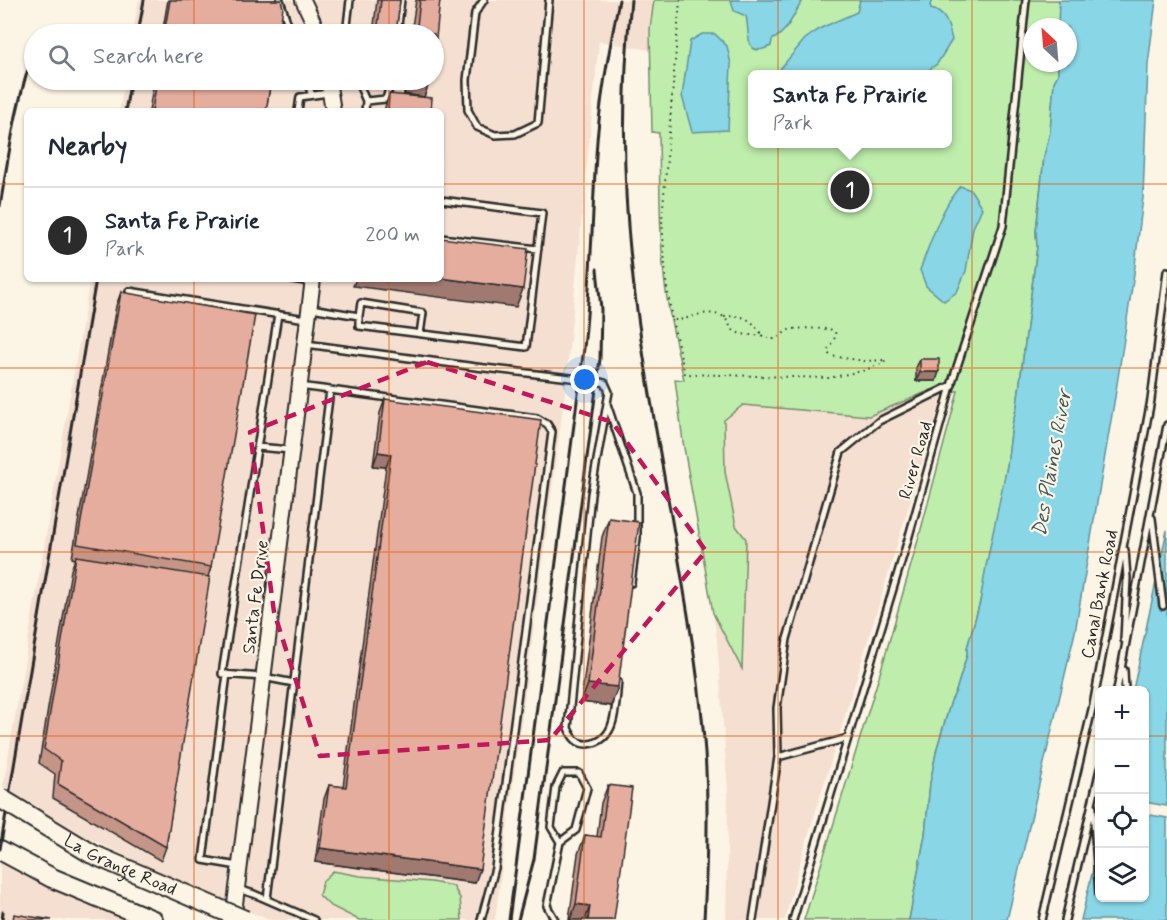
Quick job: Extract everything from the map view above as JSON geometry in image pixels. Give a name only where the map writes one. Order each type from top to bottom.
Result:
[{"type":"highway","name":"La Grange Road","points":[[0,798],[92,854],[245,920]]},
{"type":"highway","name":"La Grange Road","points":[[0,850],[52,878],[153,920]]},
{"type":"street","points":[[303,0],[314,24]]},
{"type":"street","points":[[330,90],[333,108]]},
{"type":"street","name":"Santa Fe Drive","points":[[233,920],[312,282]]},
{"type":"lane","points":[[280,0],[288,24]]},
{"type":"lane","points":[[347,24],[350,0]]},
{"type":"lane","points":[[397,24],[400,0]]},
{"type":"lane","points":[[484,0],[475,13],[467,80],[468,110],[477,127],[495,135],[515,134],[538,123],[549,0]]},
{"type":"lane","name":"River Road","points":[[793,920],[952,385],[1003,226],[1026,0]]},
{"type":"lane","points":[[310,90],[312,95]]},
{"type":"lane","points":[[298,108],[300,97],[312,95],[321,90]]},
{"type":"lane","points":[[361,90],[366,101],[365,108]]},
{"type":"lane","points":[[366,101],[386,99],[388,90]]},
{"type":"lane","points":[[420,334],[423,314],[361,303],[359,326],[420,334],[526,347],[542,213],[444,200]]},
{"type":"lane","points":[[444,238],[538,249]]},
{"type":"lane","name":"Canal Bank Road","points":[[1042,920],[1093,705],[1151,400],[1167,271]]},
{"type":"lane","points":[[129,291],[278,314],[359,316]]},
{"type":"lane","points":[[278,314],[222,674],[263,677],[294,683]]},
{"type":"lane","points":[[304,344],[605,383],[609,392],[591,494],[568,728],[573,738],[583,745],[601,741],[610,732],[619,675]]},
{"type":"lane","points":[[753,920],[778,757],[777,708],[787,639],[841,452],[879,421],[952,385]]},
{"type":"lane","points":[[299,386],[537,418],[547,424],[552,432],[495,868],[482,920]]},
{"type":"lane","points":[[267,899],[330,390]]},
{"type":"lane","points":[[607,404],[637,493],[637,538],[630,595]]},
{"type":"lane","points":[[1118,686],[1167,426]]},
{"type":"lane","points":[[257,447],[291,450]]},
{"type":"lane","points":[[1151,510],[1163,606]]},
{"type":"lane","points":[[1124,543],[1127,578],[1125,686]]},
{"type":"lane","points":[[227,674],[203,861],[240,866]]},
{"type":"lane","points":[[778,757],[848,738]]},
{"type":"lane","points":[[555,920],[546,906],[560,842],[576,830],[587,788],[579,773],[563,773],[556,787],[551,827],[560,842]]},
{"type":"lane","points":[[1065,920],[1095,788]]},
{"type":"lane","points":[[1092,800],[1096,848]]},
{"type":"lane","points":[[237,888],[314,920]]},
{"type":"path","points":[[680,0],[662,219],[665,274],[672,320],[685,374],[830,378],[862,371],[884,363],[885,360],[865,361],[831,356],[828,349],[836,336],[835,332],[830,329],[792,329],[773,339],[737,332],[731,328],[724,317]]},
{"type":"path","points":[[672,320],[681,320],[703,313],[724,317],[738,316],[747,318],[763,336]]},
{"type":"highlighted area","points":[[427,362],[612,422],[706,551],[550,740],[320,756],[274,612],[250,432]]},
{"type":"shaded area","points":[[139,0],[654,0],[650,50],[599,41],[565,391],[495,920],[269,920],[90,839],[3,787],[89,282],[444,282],[444,108],[120,108],[123,90],[444,90],[444,24],[134,24]]},
{"type":"shaded area","points":[[940,386],[945,388],[799,866],[785,920],[726,920],[728,792],[713,613],[742,667],[736,526],[725,472],[724,420],[743,405],[869,416]]},
{"type":"shaded area","points":[[0,859],[130,920],[0,920]]},
{"type":"green space","points":[[654,0],[1059,0],[1059,18],[1023,18],[1023,72],[1058,72],[1058,74],[1054,82],[1050,132],[1044,157],[1036,231],[1037,247],[1017,406],[980,602],[967,655],[937,748],[930,783],[925,835],[909,920],[804,920],[881,670],[958,391],[931,390],[869,416],[743,405],[724,420],[725,472],[736,526],[746,539],[742,669],[713,613],[683,442],[675,379],[684,380],[669,309],[663,266],[659,133],[652,132],[650,29]]},
{"type":"green space","points":[[333,871],[453,886],[460,898],[462,920],[359,920],[329,905],[319,895],[323,881]]},
{"type":"water","points":[[731,0],[803,0],[787,27],[772,40],[771,46],[756,49],[750,42],[746,16],[734,11]]},
{"type":"water","points":[[860,0],[932,0],[931,9],[943,17],[952,40],[937,64],[929,70],[779,70],[805,39],[821,28],[857,12]]},
{"type":"water","name":"Des Plaines River","points":[[1059,0],[1156,0],[1148,65],[1143,197],[1115,397],[1075,632],[1007,920],[909,920],[925,835],[930,783],[937,748],[967,655],[1007,466],[1037,247],[1036,232],[1044,157],[1050,132],[1054,82],[1058,72],[1077,72],[1077,18],[1058,18]]},
{"type":"water","points":[[702,34],[715,34],[727,46],[731,64],[728,130],[692,132],[682,96],[690,41]]},
{"type":"water","points":[[960,186],[971,190],[982,208],[973,228],[966,271],[957,292],[944,301],[926,286],[920,270],[941,215]]},
{"type":"water","points":[[1167,530],[1167,806],[1149,803],[1149,686],[1134,686]]},
{"type":"water","points":[[1149,815],[1167,818],[1167,920],[1081,920],[1095,861],[1095,902],[1149,902]]},
{"type":"building","points":[[170,0],[281,0],[283,7],[280,24],[166,24]]},
{"type":"building","points":[[381,0],[400,0],[397,24],[378,24]]},
{"type":"building","points":[[420,0],[440,0],[437,24],[417,24]]},
{"type":"building","points":[[155,90],[269,90],[266,108],[152,108]]},
{"type":"building","points":[[389,94],[432,98],[431,108],[388,108]]},
{"type":"building","points":[[444,238],[528,249],[523,289],[444,278]]},
{"type":"building","points":[[121,292],[255,315],[211,567],[77,544]]},
{"type":"building","points":[[920,359],[939,359],[939,372],[920,372]]},
{"type":"building","points":[[385,399],[541,420],[480,869],[320,848],[329,785],[346,787],[391,454],[378,452]]},
{"type":"building","points":[[609,518],[639,522],[618,687],[588,684]]},
{"type":"building","points":[[76,556],[210,577],[166,847],[58,784],[61,761],[44,749]]},
{"type":"building","points":[[608,785],[632,788],[614,920],[588,920],[590,906],[576,904],[585,835],[601,837]]},
{"type":"building","points":[[14,914],[52,920],[13,920]]},
{"type":"railway","points":[[140,24],[144,0]]},
{"type":"railway","points":[[509,920],[584,348],[599,116],[619,0]]},
{"type":"railway","points":[[631,0],[624,122],[629,244],[644,356],[701,707],[707,794],[704,920]]},
{"type":"railway","points":[[0,206],[24,85]]},
{"type":"railway","points":[[126,108],[129,90]]},
{"type":"railway","points":[[518,920],[534,859],[600,359],[601,309],[597,269]]},
{"type":"railway","points":[[0,849],[95,282]]},
{"type":"railway","points":[[2,920],[3,912]]},
{"type":"place","name":"Santa Fe Prairie","points":[[850,190]]}]
